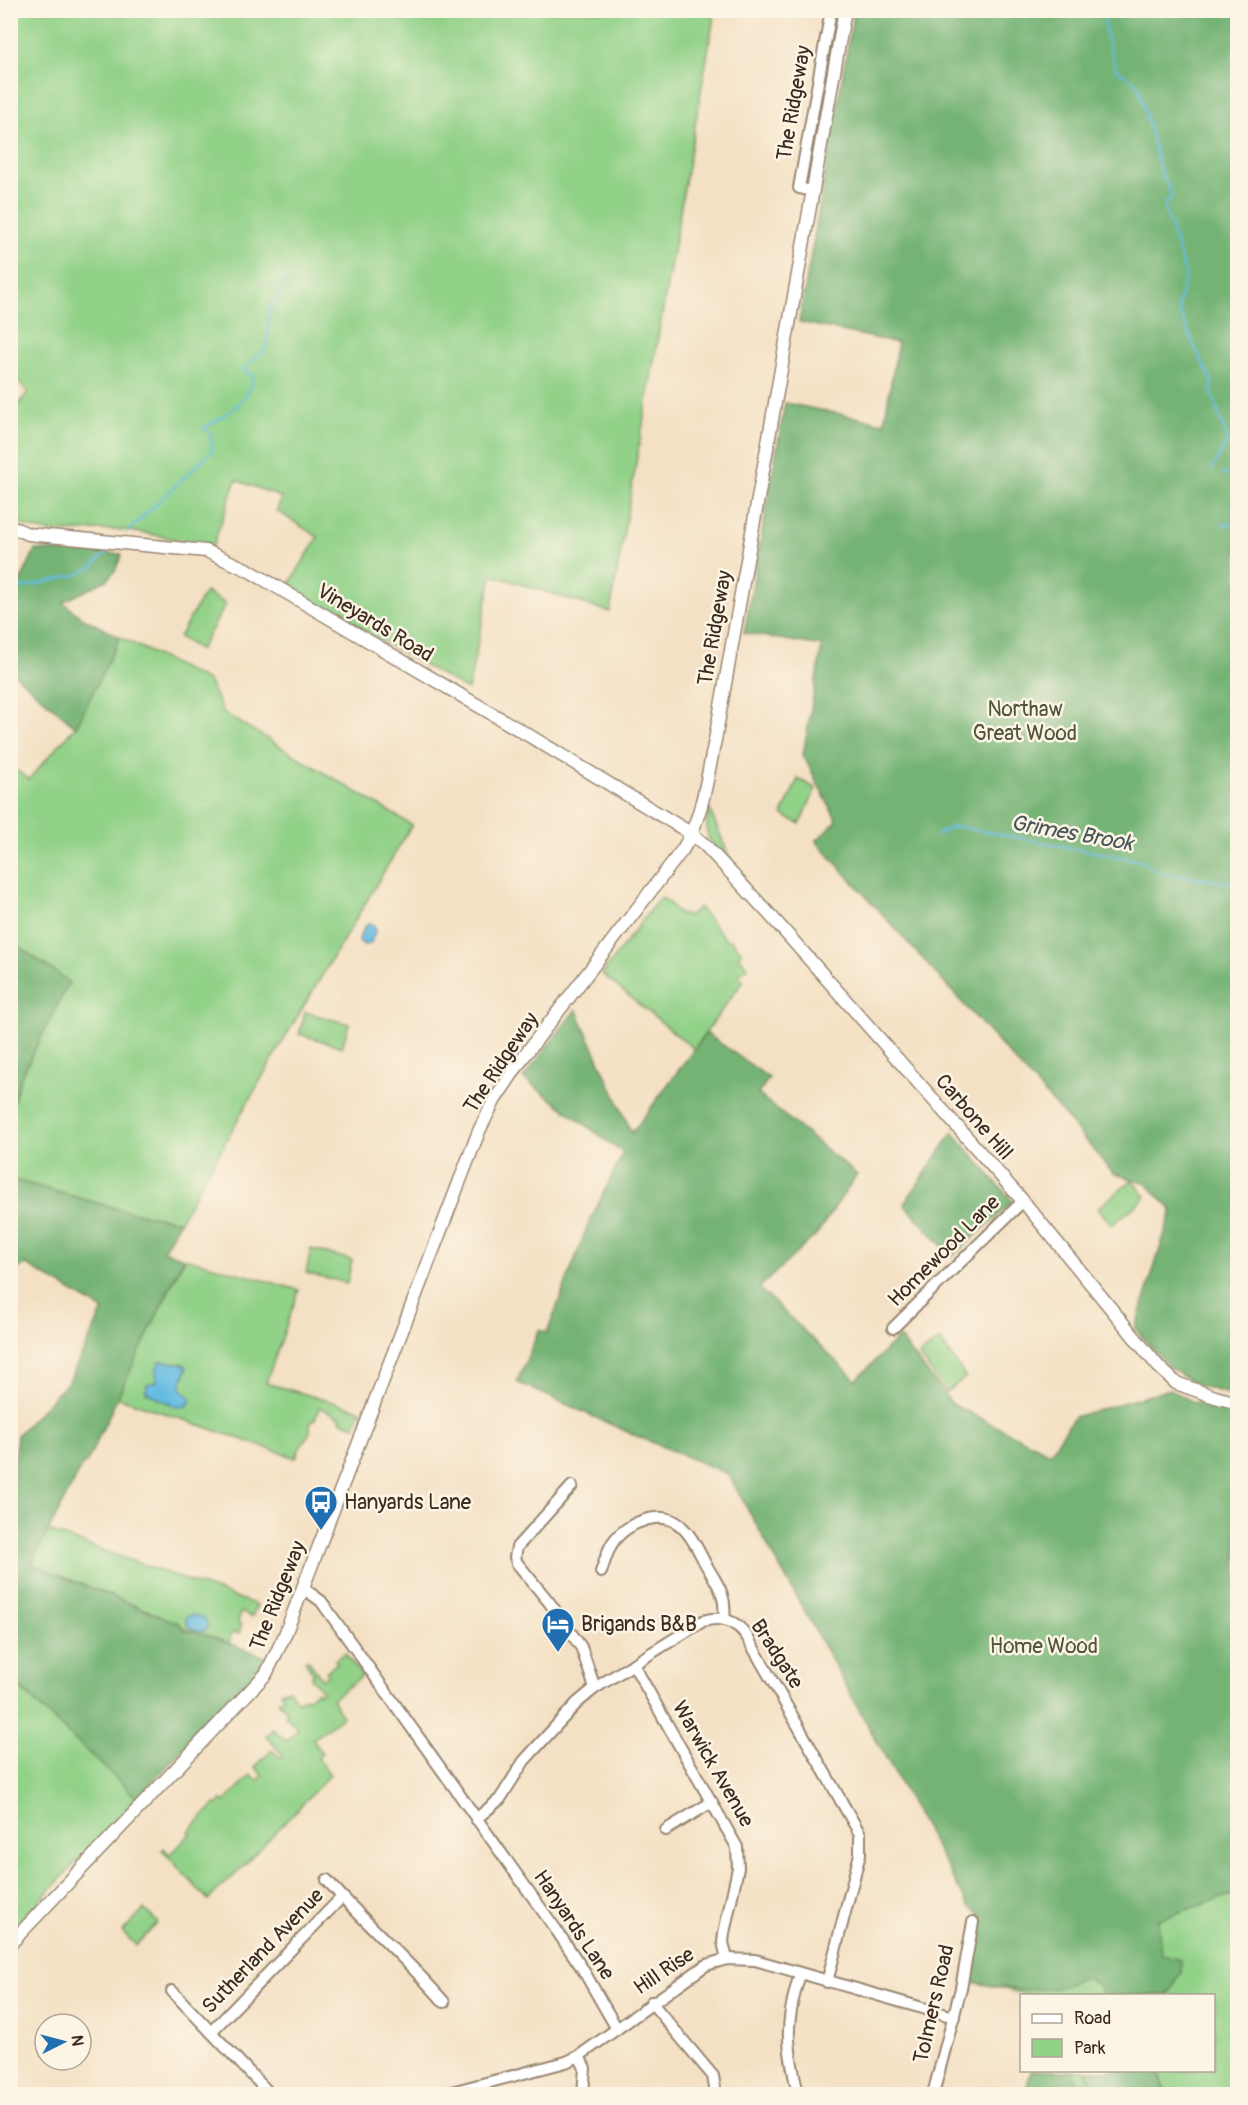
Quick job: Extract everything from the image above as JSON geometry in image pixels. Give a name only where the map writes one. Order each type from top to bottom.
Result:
[{"type":"street","name":"The Ridgeway","points":[[812,191],[799,188],[831,10]]},
{"type":"street","name":"The Ridgeway","points":[[10,1944],[266,1674],[277,1653],[303,1588],[463,1168],[494,1101],[524,1056],[692,834],[698,818],[715,741],[845,10]]},
{"type":"street","name":"Vineyards Road","points":[[10,526],[28,534],[206,551],[248,570],[692,834]]},
{"type":"street","name":"Carbone Hill","points":[[692,834],[771,916],[1023,1201],[1135,1340],[1176,1383],[1238,1403]]},
{"type":"street","name":"Homewood Lane","points":[[894,1328],[1023,1201]]},
{"type":"street","points":[[572,1486],[517,1547],[515,1557],[517,1563],[582,1647],[595,1688]]},
{"type":"street","points":[[601,1572],[609,1549],[622,1532],[639,1522],[650,1519],[668,1519],[683,1528],[724,1595],[724,1619]]},
{"type":"street","name":"Hanyards Lane","points":[[303,1588],[321,1601],[582,1968],[617,2029]]},
{"type":"street","name":"Bradgate","points":[[476,1819],[506,1792],[524,1761],[564,1716],[595,1688],[703,1621],[717,1618],[735,1624],[746,1635],[860,1834],[860,1854],[827,1982]]},
{"type":"street","name":"Warwick Avenue","points":[[633,1664],[735,1840],[739,1854],[738,1868],[723,1941],[727,1959]]},
{"type":"street","points":[[666,1830],[712,1802]]},
{"type":"street","name":"Sutherland Avenue","points":[[327,1880],[363,1919],[402,1955],[444,2002]]},
{"type":"street","name":"Sutherland Avenue","points":[[211,2032],[342,1897]]},
{"type":"street","name":"Tolmers Road","points":[[933,2094],[962,1988],[973,1922]]},
{"type":"street","name":"Hill Rise","points":[[444,2094],[566,2062],[617,2029],[651,2002],[705,1965],[727,1959],[755,1960],[954,2017]]},
{"type":"street","points":[[798,2094],[788,2038],[791,2005],[800,1974]]},
{"type":"street","points":[[172,1991],[270,2094]]},
{"type":"street","points":[[651,2002],[713,2076],[716,2094]]},
{"type":"street","points":[[579,2055],[585,2068],[583,2094]]},
{"type":"green space","points":[[22,11],[715,11],[610,612],[492,575],[468,690],[287,588],[318,537],[277,511],[281,497],[236,480],[213,546],[120,530],[50,532],[36,530],[11,518],[11,414],[28,392],[10,372],[10,24]]},
{"type":"green space","points":[[834,11],[842,11],[806,184],[804,182]]},
{"type":"green space","name":"Northaw Great Wood","points":[[854,11],[1237,11],[1237,1397],[1198,1385],[1170,1368],[1135,1329],[1172,1210],[1147,1184],[1113,1173],[1063,1114],[816,841],[837,821],[803,755],[822,646],[744,633],[785,403],[884,423],[898,343],[799,322]]},
{"type":"green space","points":[[35,550],[122,554],[115,571],[107,580],[63,602],[81,617],[120,637],[76,727],[11,673],[11,601]]},
{"type":"green space","points":[[205,592],[226,604],[200,650],[179,637]]},
{"type":"green space","points":[[120,637],[208,681],[224,713],[412,825],[287,1034],[180,1221],[126,1211],[11,1179],[11,1109],[21,1077],[69,982],[11,941],[10,766],[29,779],[75,727]]},
{"type":"green space","points":[[798,779],[816,788],[800,824],[782,815]]},
{"type":"green space","points":[[709,808],[733,866],[710,841],[707,828]]},
{"type":"green space","points":[[660,897],[681,916],[684,914],[687,917],[699,907],[727,941],[730,939],[742,952],[738,956],[748,967],[738,976],[743,981],[694,1049],[602,974]]},
{"type":"green space","points":[[11,941],[69,982],[21,1077],[11,1109]]},
{"type":"green space","name":"Home Wood","points":[[576,1009],[632,1133],[706,1033],[769,1078],[758,1094],[857,1175],[816,1235],[759,1288],[856,1380],[899,1337],[952,1404],[1050,1453],[1074,1417],[1170,1389],[1193,1402],[1237,1409],[1237,1893],[1158,1919],[1161,1955],[1181,1960],[1181,1972],[1169,1994],[1102,1994],[1098,1985],[1086,1977],[1057,1988],[1019,1990],[971,1982],[970,1972],[982,1915],[969,1907],[728,1474],[517,1382],[539,1330],[547,1333],[588,1225],[623,1153],[523,1078]]},
{"type":"green space","points":[[305,1012],[349,1024],[342,1047],[299,1034]]},
{"type":"green space","points":[[953,1132],[1013,1202],[952,1257],[904,1204]]},
{"type":"green space","points":[[11,1179],[126,1211],[180,1221],[163,1251],[184,1258],[86,1464],[83,1464],[31,1564],[178,1623],[185,1630],[207,1635],[265,1657],[261,1667],[137,1798],[11,1679],[10,1516],[17,1435],[69,1381],[103,1310],[25,1264],[11,1274]]},
{"type":"green space","points":[[1132,1180],[1146,1197],[1112,1225],[1098,1208]]},
{"type":"green space","points":[[311,1249],[352,1260],[347,1283],[306,1273]]},
{"type":"green space","points":[[185,1258],[299,1290],[266,1383],[361,1410],[355,1426],[340,1421],[341,1418],[319,1407],[315,1419],[310,1424],[309,1434],[296,1458],[117,1397]]},
{"type":"green space","points":[[940,1340],[966,1377],[946,1392],[919,1355]]},
{"type":"green space","points":[[48,1531],[257,1605],[252,1617],[241,1612],[238,1621],[241,1626],[239,1634],[234,1632],[231,1634],[229,1644],[202,1635],[178,1623],[31,1564]]},
{"type":"green space","points":[[345,1653],[362,1676],[332,1699],[343,1716],[313,1739],[322,1753],[318,1758],[330,1775],[232,1878],[208,1900],[162,1850],[164,1848],[170,1855],[215,1804],[217,1805],[222,1800],[224,1802],[251,1775],[258,1781],[262,1775],[255,1767],[272,1750],[280,1758],[283,1755],[266,1736],[273,1729],[286,1741],[298,1729],[285,1715],[288,1712],[278,1701],[283,1697],[280,1692],[289,1689],[297,1702],[305,1697],[307,1699],[317,1691],[319,1693],[323,1691],[311,1678],[313,1673],[305,1661],[308,1660],[322,1679],[328,1675],[326,1672],[337,1663],[335,1660]]},
{"type":"green space","points":[[10,1679],[137,1798],[11,1931],[10,1931]]},
{"type":"green space","points":[[1237,1893],[1237,2094],[1025,2094],[1031,2072],[1215,2072],[1215,1994],[1024,1994],[971,1981]]},
{"type":"green space","points":[[144,1909],[158,1923],[136,1945],[122,1932]]},
{"type":"green space","points":[[1030,2072],[1073,2072],[1084,2094],[1025,2094]]},
{"type":"green space","points":[[1086,2072],[1158,2072],[1166,2094],[1098,2094]]},
{"type":"water","points":[[370,923],[375,927],[375,932],[370,944],[364,945],[359,941],[361,933]]},
{"type":"water","points":[[161,1361],[184,1364],[187,1368],[180,1387],[191,1398],[188,1406],[176,1407],[146,1392],[147,1384],[157,1382],[156,1370]]},
{"type":"water","points":[[192,1615],[204,1618],[208,1624],[206,1630],[195,1630],[187,1625],[186,1617]]},
{"type":"waterway","name":"Grimes Brook","points":[[1104,10],[1106,35],[1116,69],[1138,84],[1159,166],[1172,196],[1164,205],[1186,276],[1178,307],[1212,381],[1211,391],[1228,441],[1211,470]]},
{"type":"waterway","points":[[127,532],[212,451],[211,434],[204,428],[235,407],[247,393],[253,376],[242,370],[267,348],[269,311],[286,280]]},
{"type":"waterway","name":"Grimes Brook","points":[[1223,473],[1232,476],[1238,489]]},
{"type":"waterway","points":[[1223,525],[1238,523]]},
{"type":"waterway","points":[[10,604],[21,588],[80,574],[92,567],[106,553]]},
{"type":"waterway","name":"Grimes Brook","points":[[936,835],[955,826],[1141,861],[1161,873],[1238,884]]},
{"type":"place","name":"Hanyards Lane","points":[[321,1531]]},
{"type":"place","name":"Brigands B&B","points":[[558,1653]]}]
